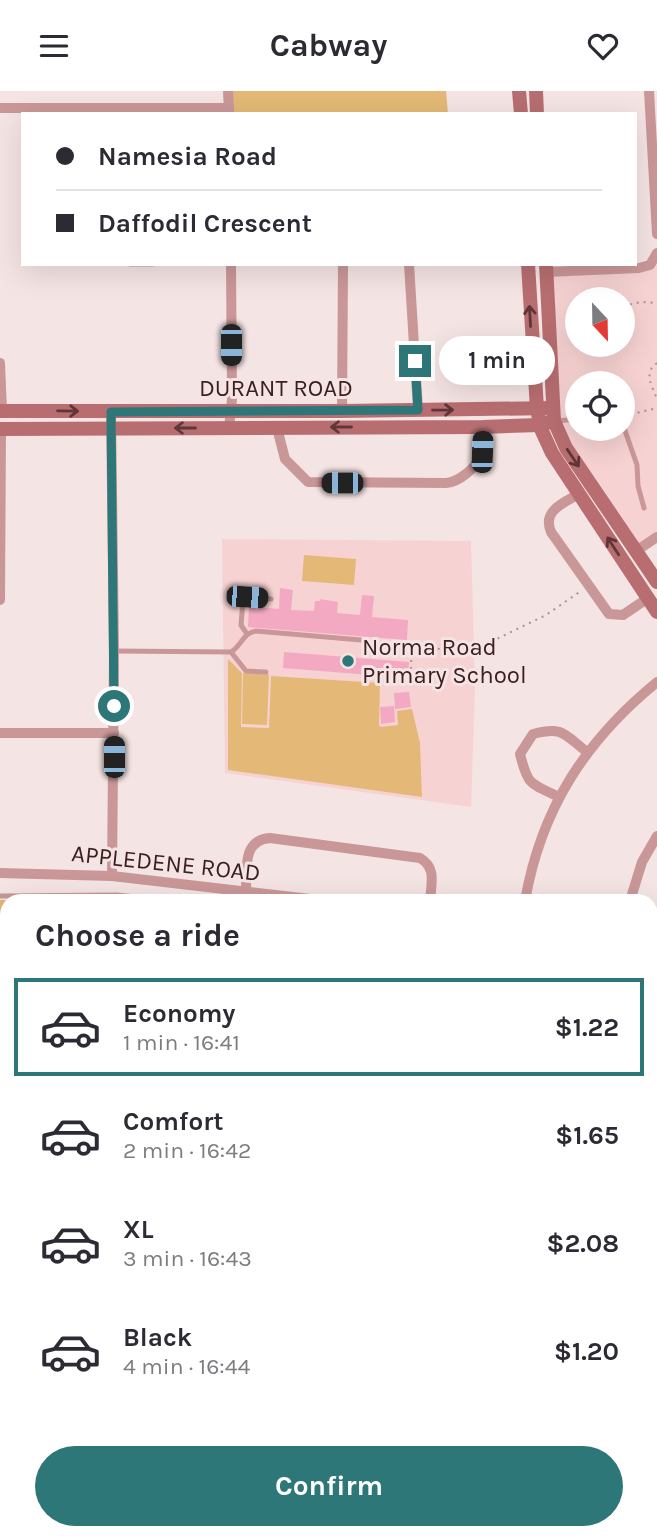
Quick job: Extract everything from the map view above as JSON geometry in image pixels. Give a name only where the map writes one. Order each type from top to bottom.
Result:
[{"type":"street","points":[[0,108],[229,111],[229,91]]},
{"type":"street","points":[[519,91],[521,112]]},
{"type":"street","points":[[536,91],[537,112]]},
{"type":"street","points":[[649,91],[657,234]]},
{"type":"street","points":[[657,253],[650,265],[639,268],[546,268],[554,414],[566,448],[657,582]]},
{"type":"street","points":[[229,428],[231,266]]},
{"type":"street","points":[[342,411],[343,266]]},
{"type":"street","points":[[409,266],[418,410]]},
{"type":"street","points":[[528,266],[539,425],[552,453],[657,612]]},
{"type":"street","points":[[0,363],[1,411]]},
{"type":"street","name":"DURANT ROAD","points":[[1,411],[537,409],[554,414]]},
{"type":"street","points":[[379,427],[380,410]]},
{"type":"street","points":[[111,412],[115,876]]},
{"type":"street","name":"DURANT ROAD","points":[[0,429],[539,425],[554,414]]},
{"type":"street","name":"DURANT ROAD","points":[[277,428],[285,459],[308,482],[446,483],[459,480],[480,458],[483,426]]},
{"type":"street","points":[[0,429],[0,600]]},
{"type":"street","points":[[579,494],[554,509],[548,523],[551,532],[606,612],[612,616],[623,615],[648,598]]},
{"type":"street","points":[[636,551],[657,537]]},
{"type":"street","points":[[527,894],[538,845],[559,797],[586,752],[614,721],[657,682]]},
{"type":"street","points":[[559,797],[526,778],[520,754],[533,734],[553,729],[563,733],[586,752]]},
{"type":"street","points":[[0,733],[114,733]]},
{"type":"street","points":[[632,894],[642,862],[657,836]]},
{"type":"street","points":[[246,891],[251,845],[260,839],[270,838],[420,858],[429,864],[432,872],[430,894]]},
{"type":"street","name":"APPLEDENE ROAD","points":[[0,873],[115,876],[269,894]]},
{"type":"lane","points":[[554,414],[565,416]]},
{"type":"lane","points":[[629,441],[637,465],[638,486],[644,508]]},
{"type":"lane","points":[[247,634],[241,625],[243,600],[247,597],[271,599]]},
{"type":"lane","points":[[114,651],[231,652],[247,634],[256,631],[360,640]]},
{"type":"lane","points":[[231,652],[246,671],[266,672]]},
{"type":"lane","points":[[115,876],[117,894]]},
{"type":"path","points":[[635,303],[657,303]]},
{"type":"path","points":[[657,363],[649,374],[657,399]]},
{"type":"path","points":[[635,414],[657,408]]},
{"type":"path","points":[[410,683],[412,646],[470,652],[546,615],[588,587]]},
{"type":"shaded area","points":[[229,91],[446,91],[448,112],[230,112]]},
{"type":"shaded area","points":[[657,253],[657,537],[636,551],[567,441],[635,441],[635,371],[565,371],[565,438],[554,421],[546,272],[639,268]]},
{"type":"shaded area","name":"Norma Road Primary School","points":[[222,539],[471,541],[475,686],[471,807],[225,773]]},
{"type":"shaded area","points":[[304,555],[356,559],[354,585],[302,581]]},
{"type":"shaded area","points":[[228,659],[242,673],[241,727],[269,728],[271,676],[380,683],[380,727],[398,725],[397,711],[412,709],[420,743],[422,797],[228,770]]},
{"type":"shaded area","points":[[243,673],[269,674],[267,725],[242,724]]},
{"type":"building","points":[[280,588],[293,590],[291,610],[314,611],[315,601],[320,599],[338,602],[337,613],[360,615],[362,595],[374,596],[372,617],[408,620],[407,640],[248,627],[249,606],[279,609]]},
{"type":"building","points":[[284,652],[409,662],[408,678],[283,668]]},
{"type":"building","points":[[409,692],[411,707],[395,709],[394,693]]},
{"type":"building","points":[[394,706],[395,722],[381,724],[380,707]]},
{"type":"place","name":"Norma Road Primary School","points":[[348,661]]},
{"type":"route","points":[[114,706],[111,412],[418,410],[415,361]]}]
